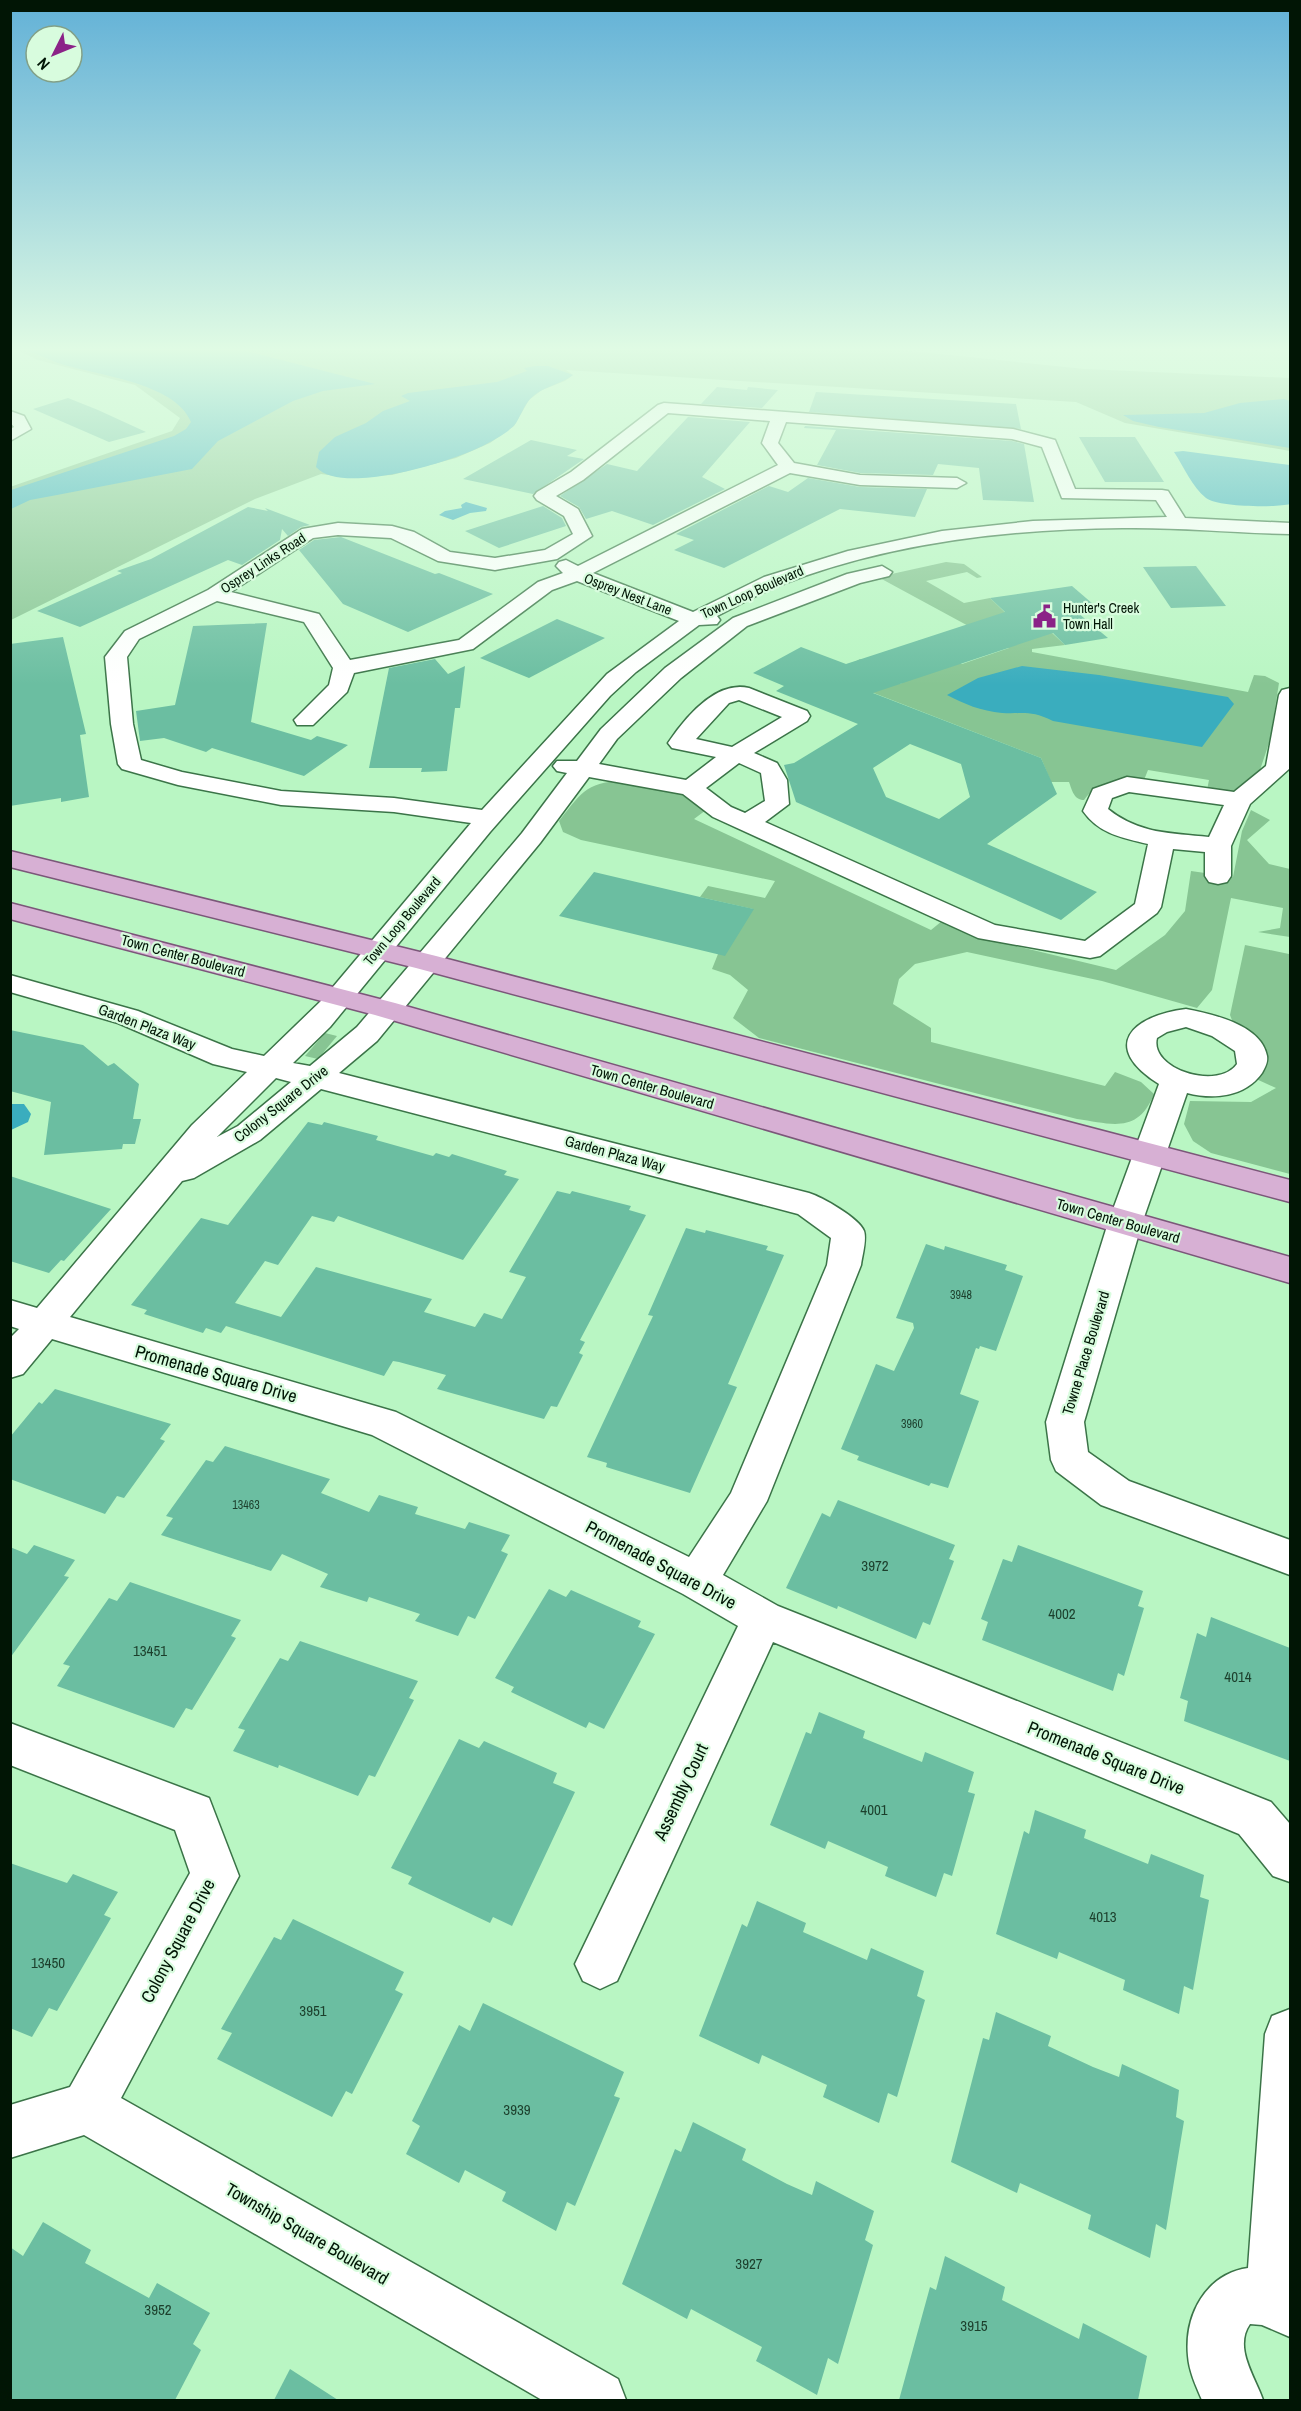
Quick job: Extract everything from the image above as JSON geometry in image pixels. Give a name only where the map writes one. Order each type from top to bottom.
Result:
[{"type":"main road","points":[[10,859],[426,962],[1290,1191]]},
{"type":"main road","name":"Town Center Boulevard","points":[[10,911],[385,1009],[1290,1270]]},
{"type":"street","name":"Osprey Links Road","points":[[488,818],[394,805],[281,798],[178,778],[130,764],[122,724],[117,657],[132,635],[215,594],[298,538],[322,530],[392,532],[407,536],[445,557],[478,563],[495,564],[550,555],[583,536],[572,513],[543,496],[578,476],[599,460]]},
{"type":"street","points":[[783,460],[788,466],[860,480],[957,483]]},
{"type":"street","name":"Osprey Links Road","points":[[1055,460],[1068,494],[1162,495],[1178,521]]},
{"type":"street","name":"Osprey Nest Lane","points":[[344,668],[466,645],[545,586],[577,574],[788,466]]},
{"type":"street","name":"Town Loop Boulevard","points":[[339,997],[488,818],[628,666],[693,619],[718,605],[802,569],[931,538],[1029,525],[1178,521],[1290,529]]},
{"type":"street","points":[[952,556],[990,548],[1137,536],[1290,544]]},
{"type":"street","name":"Osprey Nest Lane","points":[[550,555],[600,562],[621,570]]},
{"type":"street","name":"Osprey Nest Lane","points":[[550,555],[577,574],[693,619],[740,622]]},
{"type":"street","name":"Town Loop Boulevard","points":[[385,1009],[531,838],[609,734],[673,673],[740,622],[854,578],[898,568]]},
{"type":"street","points":[[215,594],[312,618],[344,668],[339,687],[305,720]]},
{"type":"street","name":"Osprey Nest Lane","points":[[692,596],[718,605],[740,622]]},
{"type":"street","points":[[1218,876],[1218,846],[1239,800],[1277,769],[1290,695]]},
{"type":"street","points":[[560,738],[599,747],[699,781],[722,812],[988,932],[1090,950],[1148,907],[1162,840]]},
{"type":"street","points":[[540,760],[582,769],[699,781],[736,756],[768,767],[774,776],[777,791],[777,804],[747,823]]},
{"type":"street","points":[[1218,846],[1162,840],[1118,829],[1095,812],[1102,794],[1127,784],[1239,800]]},
{"type":"street","name":"Garden Plaza Way","points":[[10,984],[128,1017],[224,1057],[317,1078],[809,1205],[848,1233],[844,1265],[747,1501],[697,1581]]},
{"type":"street","name":"Colony Square Drive","points":[[10,1364],[27,1319],[164,1181],[221,1113],[316,1024],[339,997]]},
{"type":"street","name":"Colony Square Drive","points":[[164,1181],[249,1133],[367,1034],[385,1009]]},
{"type":"street","name":"Towne Place Boulevard","points":[[1176,1080],[1125,1224],[1065,1422],[1070,1460],[1115,1493],[1290,1557]]},
{"type":"street","name":"Promenade Square Drive","points":[[27,1319],[383,1423],[697,1581],[763,1619],[1255,1818],[1290,1859]]},
{"type":"street","name":"Assembly Court","points":[[600,1964],[763,1619]]},
{"type":"street","name":"Colony Square Drive","points":[[10,1744],[193,1814],[214,1876],[87,2108]]},
{"type":"street","points":[[1234,2400],[1224,2387],[1216,2365],[1214,2343],[1216,2323],[1225,2308],[1239,2298],[1255,2295],[1282,2304],[1290,2034]]},
{"type":"street","points":[[10,2132],[87,2108]]},
{"type":"street","name":"Township Square Boulevard","points":[[87,2108],[597,2400]]},
{"type":"green space","points":[[90,460],[450,460],[392,475],[344,477],[321,474],[255,499],[11,620],[10,487]]},
{"type":"green space","points":[[946,562],[964,564],[982,577],[977,578],[967,572],[926,581],[964,603],[990,598],[1015,622],[1037,619],[1065,645],[1032,649],[1032,652],[1248,692],[1254,675],[1265,676],[1279,683],[1270,740],[1260,770],[1229,794],[1207,790],[1209,780],[1148,770],[1144,780],[1127,779],[1103,784],[1081,800],[1074,794],[1069,782],[1051,782],[1041,758],[830,676],[860,659],[901,684],[919,640],[962,664],[1009,648],[878,577]]},
{"type":"green space","points":[[630,780],[679,793],[706,810],[694,819],[931,930],[942,921],[975,936],[1116,970],[1165,935],[1185,911],[1191,871],[1233,877],[1242,831],[1251,810],[1270,820],[1247,840],[1269,864],[1290,869],[1290,937],[1258,932],[1280,928],[1283,908],[1231,898],[1212,990],[1197,1008],[1102,981],[967,952],[915,964],[899,979],[893,1004],[931,1028],[931,1042],[1105,1086],[1115,1072],[1141,1082],[1154,1094],[1148,1107],[1132,1121],[1113,1124],[1077,1119],[759,1038],[733,1018],[748,990],[730,975],[712,969],[718,954],[753,909],[700,897],[708,886],[765,898],[775,881],[581,840],[563,832],[559,821],[581,794],[595,785]]},
{"type":"green space","points":[[1245,945],[1289,954],[1290,949],[1290,1174],[1211,1153],[1193,1141],[1184,1124],[1190,1101],[1251,1102],[1276,1088],[1254,1078],[1230,1015]]},
{"type":"green space","points":[[325,1033],[337,1036],[318,1059],[305,1056]]},
{"type":"water","points":[[103,460],[201,460],[192,469],[30,500],[11,509],[11,490]]},
{"type":"water","points":[[317,460],[449,460],[402,473],[375,477],[350,478],[330,475],[316,467]]},
{"type":"water","points":[[1178,460],[1248,460],[1290,465],[1290,504],[1247,506],[1212,501],[1192,483]]},
{"type":"water","points":[[466,502],[487,508],[486,511],[470,513],[453,520],[439,515],[445,511],[462,508],[461,505]]},
{"type":"water","points":[[1022,666],[1099,675],[1228,697],[1234,704],[1202,747],[1053,721],[1033,714],[987,711],[947,695],[978,678]]},
{"type":"water","points":[[11,1104],[24,1104],[31,1114],[28,1122],[11,1130]]},
{"type":"building","points":[[497,460],[583,460],[533,494],[463,479]]},
{"type":"building","points":[[648,460],[717,460],[702,477],[725,489],[653,525],[612,511],[586,519],[579,507],[560,496],[607,464],[637,471]]},
{"type":"building","points":[[820,460],[1027,460],[1034,502],[983,500],[979,468],[938,464],[933,475],[860,473],[817,465]]},
{"type":"building","points":[[1092,460],[1150,460],[1164,482],[1105,482]]},
{"type":"building","points":[[808,478],[860,487],[927,489],[915,517],[840,509],[724,568],[674,550],[694,540],[676,534],[769,486],[788,492]]},
{"type":"building","points":[[543,506],[562,518],[566,526],[499,548],[465,531]]},
{"type":"building","points":[[248,507],[268,511],[265,508],[310,525],[301,527],[288,536],[282,529],[280,540],[242,565],[228,560],[80,627],[37,611],[122,573],[117,571],[151,559]]},
{"type":"building","points":[[341,537],[493,594],[408,632],[343,604],[299,550],[314,540]]},
{"type":"building","points":[[1196,566],[1226,606],[1171,608],[1143,567]]},
{"type":"building","points":[[1072,586],[1100,610],[1078,613],[1108,638],[1065,645],[1053,633],[873,693],[1041,758],[1057,794],[987,844],[1097,892],[1061,920],[796,802],[784,765],[794,763],[858,724],[776,691],[784,686],[753,673],[801,647],[846,664],[1005,612],[990,598]],"holes":[[[910,744],[961,764],[970,797],[939,819],[886,797],[873,768]]]},
{"type":"building","points":[[557,619],[605,638],[529,678],[480,658]]},
{"type":"building","points":[[267,623],[251,722],[311,740],[317,736],[348,745],[304,776],[212,748],[206,752],[164,738],[140,741],[136,711],[175,705],[193,626]]},
{"type":"building","points":[[63,637],[86,734],[80,735],[89,797],[61,802],[61,798],[10,806],[10,644]]},
{"type":"building","points":[[435,659],[448,674],[465,666],[460,708],[455,708],[447,771],[421,772],[422,768],[369,768],[389,668]]},
{"type":"building","points":[[594,872],[754,909],[725,956],[559,916]]},
{"type":"building","points":[[10,1030],[83,1045],[108,1066],[114,1063],[139,1084],[133,1119],[141,1119],[135,1144],[123,1144],[122,1149],[44,1155],[51,1102],[10,1091]]},
{"type":"building","points":[[308,1122],[322,1125],[324,1122],[378,1136],[376,1140],[433,1156],[436,1153],[449,1157],[452,1154],[507,1171],[504,1175],[519,1179],[463,1260],[338,1216],[334,1222],[312,1216],[278,1265],[265,1261],[235,1303],[281,1317],[316,1267],[432,1299],[424,1312],[475,1327],[484,1313],[502,1319],[526,1277],[509,1272],[557,1191],[570,1194],[572,1191],[631,1206],[629,1210],[646,1215],[580,1340],[585,1342],[579,1353],[583,1355],[557,1407],[551,1406],[544,1419],[437,1389],[446,1375],[399,1362],[393,1361],[384,1376],[226,1326],[221,1333],[206,1328],[203,1333],[144,1314],[147,1310],[131,1305],[201,1218],[228,1225]]},
{"type":"building","points":[[10,1176],[111,1209],[64,1261],[61,1260],[49,1273],[10,1261]]},
{"type":"building","points":[[686,1228],[705,1233],[706,1230],[768,1246],[766,1250],[784,1255],[728,1384],[737,1387],[690,1493],[606,1467],[607,1463],[587,1457],[653,1316],[648,1315]]},
{"type":"building","points":[[926,1244],[944,1250],[945,1246],[1007,1265],[1005,1270],[1023,1276],[996,1351],[980,1346],[979,1349],[976,1348],[960,1394],[979,1401],[948,1488],[931,1483],[929,1486],[857,1460],[859,1456],[841,1449],[876,1364],[894,1371],[914,1328],[913,1323],[896,1318]]},
{"type":"building","points":[[55,1389],[171,1424],[160,1439],[165,1441],[124,1498],[117,1496],[105,1514],[10,1479],[10,1437],[39,1402],[42,1404]]},
{"type":"building","points":[[225,1446],[330,1479],[321,1493],[369,1512],[379,1495],[418,1507],[415,1514],[465,1529],[469,1522],[510,1535],[501,1551],[508,1554],[475,1619],[468,1616],[458,1636],[415,1621],[420,1614],[369,1597],[367,1602],[320,1587],[328,1574],[282,1554],[271,1571],[161,1535],[173,1518],[166,1516],[206,1460],[213,1462]]},
{"type":"building","points":[[838,1500],[955,1545],[949,1559],[954,1561],[930,1625],[923,1622],[916,1639],[838,1606],[837,1609],[786,1588],[822,1513],[830,1517]]},
{"type":"building","points":[[34,1545],[75,1560],[64,1576],[69,1577],[10,1658],[10,1547],[27,1554]]},
{"type":"building","points":[[1018,1545],[1143,1591],[1138,1606],[1144,1608],[1124,1676],[1118,1673],[1113,1691],[982,1640],[988,1622],[981,1619],[1003,1559],[1012,1562]]},
{"type":"building","points":[[130,1582],[241,1620],[231,1636],[236,1638],[192,1710],[186,1708],[174,1728],[57,1686],[70,1666],[63,1664],[109,1598],[117,1601]]},
{"type":"building","points":[[549,1589],[566,1597],[571,1590],[641,1621],[638,1627],[655,1634],[604,1729],[589,1722],[586,1728],[511,1692],[514,1687],[495,1678]]},
{"type":"building","points":[[1211,1617],[1290,1648],[1290,1761],[1184,1721],[1188,1701],[1180,1698],[1197,1633],[1206,1637]]},
{"type":"building","points":[[300,1641],[418,1681],[409,1698],[414,1700],[375,1777],[369,1775],[358,1796],[279,1765],[278,1768],[233,1751],[245,1730],[238,1728],[280,1658],[288,1661]]},
{"type":"building","points":[[819,1712],[865,1731],[863,1738],[922,1762],[925,1752],[974,1772],[968,1792],[975,1794],[952,1876],[944,1873],[936,1897],[885,1876],[888,1867],[828,1841],[825,1849],[770,1825],[806,1732],[811,1734]]},
{"type":"building","points":[[459,1739],[479,1748],[484,1741],[557,1773],[553,1783],[575,1792],[512,1926],[493,1917],[490,1923],[408,1884],[412,1877],[391,1868]]},
{"type":"building","points":[[1035,1810],[1086,1830],[1084,1838],[1148,1864],[1151,1854],[1204,1875],[1200,1897],[1209,1900],[1193,1990],[1184,1986],[1179,2014],[1123,1990],[1125,1980],[1059,1952],[1057,1959],[996,1934],[1024,1831],[1029,1834]]},
{"type":"building","points":[[10,1863],[67,1883],[73,1874],[118,1892],[104,1915],[111,1918],[57,2011],[49,2008],[32,2037],[10,2028]]},
{"type":"building","points":[[757,1901],[806,1923],[803,1932],[867,1960],[871,1948],[924,1971],[917,1996],[925,2000],[897,2097],[888,2093],[879,2123],[823,2097],[827,2085],[762,2055],[759,2064],[699,2036],[742,1924],[747,1927]]},
{"type":"building","points":[[293,1919],[404,1972],[395,1990],[403,1994],[352,2094],[346,2091],[332,2117],[217,2059],[232,2033],[221,2029],[274,1937],[281,1940]]},
{"type":"building","points":[[483,2003],[624,2072],[614,2096],[620,2098],[575,2206],[567,2202],[556,2231],[502,2201],[506,2192],[465,2170],[459,2183],[406,2154],[420,2126],[412,2121],[459,2025],[470,2031]]},
{"type":"building","points":[[996,2012],[1051,2036],[1048,2046],[1093,2067],[1119,2077],[1122,2064],[1179,2090],[1176,2117],[1184,2121],[1166,2230],[1156,2224],[1150,2258],[1088,2229],[1091,2215],[1020,2183],[1017,2193],[951,2162],[983,2038],[989,2040]]},
{"type":"building","points":[[693,2122],[746,2149],[742,2160],[787,2184],[812,2195],[816,2181],[874,2211],[865,2240],[873,2245],[838,2364],[828,2358],[817,2395],[756,2361],[762,2347],[691,2309],[687,2319],[622,2284],[675,2149],[681,2152]]},
{"type":"building","points":[[43,2222],[91,2250],[85,2263],[149,2298],[157,2283],[210,2313],[193,2344],[201,2350],[175,2400],[10,2400],[10,2247],[23,2256]]},
{"type":"building","points":[[945,2256],[1005,2287],[1002,2300],[1079,2339],[1083,2323],[1147,2356],[1138,2400],[899,2400],[930,2287],[936,2290]]},
{"type":"building","points":[[290,2369],[338,2400],[274,2400]]},
{"type":"place","name":"Hunter's Creek Town Hall","points":[[1045,616]]}]
